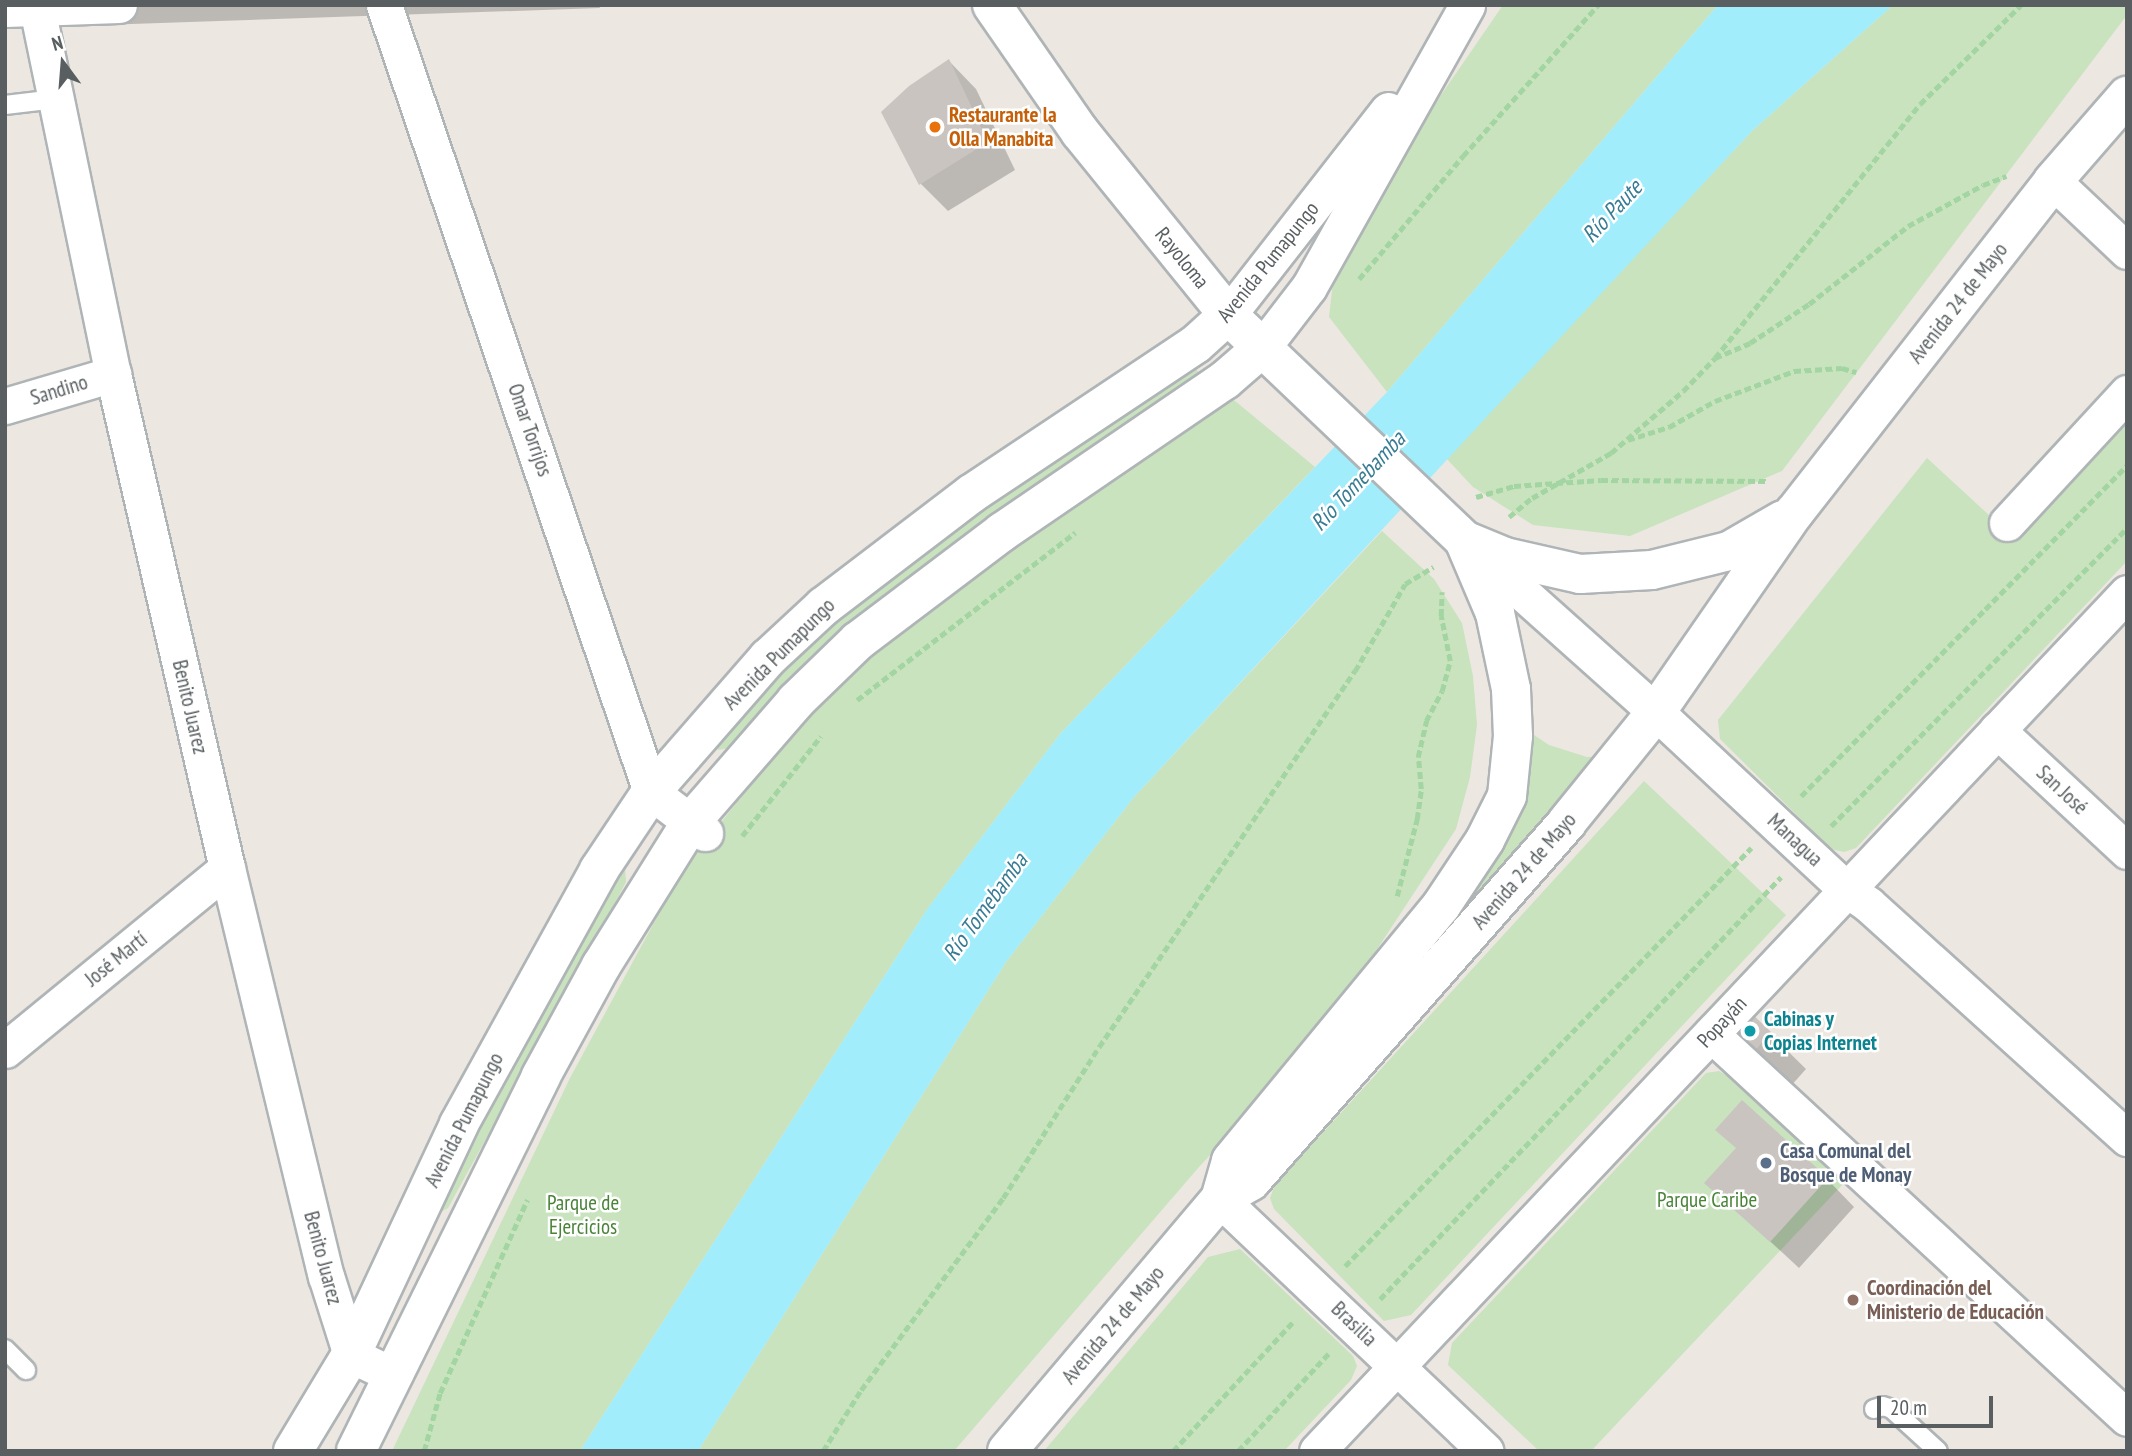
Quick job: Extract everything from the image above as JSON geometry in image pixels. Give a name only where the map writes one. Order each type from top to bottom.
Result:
[{"type":"main road","name":"Rayoloma","points":[[992,5],[1080,132],[1228,315],[1455,531],[1505,557],[1580,575]]},
{"type":"main road","name":"Avenida 24 de Mayo","points":[[1007,1451],[1220,1199],[1251,1181],[1567,822],[1656,712],[1794,513],[2053,181],[2127,96]]},
{"type":"main road","name":"Avenida Pumapungo","points":[[293,1451],[351,1355],[459,1124],[599,870],[652,792],[768,658],[824,606],[971,494],[1196,344],[1228,315]]},
{"type":"main road","name":"Avenida Pumapungo","points":[[356,1451],[541,1076],[601,966],[711,832],[796,701],[858,641],[1002,532],[1225,380],[1271,356]]},
{"type":"main road","name":"Avenida 24 de Mayo","points":[[1580,575],[1651,570],[1686,564],[1729,551],[1762,535],[1794,513]]},
{"type":"main road","name":"Rayoloma","points":[[1455,531],[1495,613],[1511,689]]},
{"type":"main road","name":"Avenida 24 de Mayo","points":[[1220,1199],[1231,1161],[1441,906],[1485,840],[1507,796],[1513,736],[1511,689]]},
{"type":"street","points":[[21,9],[119,5]]},
{"type":"street","name":"Omar Torrijos","points":[[384,5],[652,792]]},
{"type":"street","name":"Benito Juarez","points":[[21,9],[56,99],[113,374],[227,868],[326,1276],[351,1355]]},
{"type":"street","name":"Avenida Pumapungo","points":[[1228,315],[1463,12]]},
{"type":"street","name":"Avenida Pumapungo","points":[[1271,356],[1463,12]]},
{"type":"street","points":[[2053,181],[2127,251]]},
{"type":"street","name":"Sandino","points":[[5,406],[113,374]]},
{"type":"street","points":[[2007,523],[2127,393]]},
{"type":"street","name":"Managua","points":[[1455,531],[1807,850],[1844,888],[1869,905],[2127,1138]]},
{"type":"street","name":"Popayán","points":[[1317,1451],[1711,1034],[1844,888],[2127,593]]},
{"type":"street","name":"San José","points":[[1997,730],[2127,851]]},
{"type":"street","points":[[652,792],[711,832]]},
{"type":"street","name":"José Martí","points":[[5,1050],[227,868]]},
{"type":"street","points":[[1711,1034],[2127,1418]]},
{"type":"street","name":"Brasilia","points":[[1220,1199],[1486,1451]]},
{"type":"street","points":[[351,1355],[393,1375]]},
{"type":"lane","points":[[5,105],[56,99]]},
{"type":"lane","points":[[5,1349],[26,1370]]},
{"type":"lane","points":[[1874,1409],[1883,1406],[1892,1409],[1938,1451]]},
{"type":"path","points":[[1353,286],[1463,156],[1598,5]]},
{"type":"path","points":[[1455,531],[1497,527],[1532,498],[1624,441],[1683,391],[1715,358],[1920,104],[2021,5]]},
{"type":"path","points":[[1715,358],[1750,343],[1809,304],[1908,226],[1983,185],[2007,176]]},
{"type":"path","points":[[1624,441],[1669,427],[1715,401],[1794,371],[1842,368],[1897,382]]},
{"type":"path","points":[[1173,1451],[1321,1292],[1776,822],[2127,465]]},
{"type":"path","points":[[823,1451],[861,1390],[1003,1198],[1099,1047],[1355,671],[1405,584],[1442,560],[1455,531],[1479,494],[1514,486],[1557,483],[1648,480],[1741,483],[1822,477]]},
{"type":"path","points":[[1238,1451],[1807,850],[2127,528]]},
{"type":"path","points":[[849,707],[1076,532]]},
{"type":"path","points":[[1394,910],[1417,819],[1421,789],[1418,757],[1426,721],[1442,691],[1450,661],[1441,616],[1442,588]]},
{"type":"path","points":[[711,832],[824,733]]},
{"type":"path","points":[[424,1451],[440,1393],[533,1188]]},
{"type":"green space","points":[[1503,5],[1718,5],[1387,392],[1329,317],[1333,282],[1417,130]]},
{"type":"green space","points":[[1893,5],[2127,5],[2127,15],[1782,471],[1630,536],[1533,525],[1473,487],[1446,458],[1752,131]]},
{"type":"green space","points":[[1192,365],[1206,379],[794,681],[729,748],[718,750],[718,736],[783,667],[846,611],[919,552]]},
{"type":"green space","name":"Parque de Ejercicios","points":[[1229,396],[1315,467],[1060,734],[928,908],[580,1451],[392,1451],[570,1078],[682,871],[849,663],[1060,518]]},
{"type":"green space","points":[[2127,420],[2127,561],[1856,848],[1844,852],[1831,849],[1720,739],[1718,720],[1927,458],[2016,540]]},
{"type":"green space","points":[[1382,531],[1434,579],[1462,623],[1473,676],[1477,725],[1470,777],[1456,829],[1322,1033],[1199,1167],[954,1451],[698,1451],[1006,962],[1134,797]]},
{"type":"green space","points":[[1522,718],[1534,735],[1549,745],[1587,757],[1610,756],[1235,1162],[1436,917]]},
{"type":"green space","points":[[1644,781],[1786,915],[1411,1315],[1384,1321],[1274,1209],[1270,1198],[1275,1185]]},
{"type":"green space","points":[[625,868],[626,882],[605,922],[448,1208],[437,1214],[438,1203],[614,875]]},
{"type":"green space","name":"Parque Caribe","points":[[1719,1071],[1731,1078],[1844,1183],[1591,1451],[1539,1451],[1448,1365],[1452,1343],[1706,1073]]},
{"type":"green space","points":[[1240,1249],[1353,1356],[1357,1366],[1351,1380],[1284,1451],[1044,1451],[1208,1257]]},
{"type":"water","points":[[1718,5],[1893,5],[1752,131],[1134,797],[1006,962],[698,1451],[580,1451],[928,908],[1060,734],[1387,392]]},
{"type":"building","name":"Restaurante la Olla Manabita","points":[[949,59],[988,142],[919,185],[881,112],[909,86]]},
{"type":"building","name":"Cabinas y Copias Internet","points":[[1748,1010],[1771,1032],[1753,1053],[1728,1031]]},
{"type":"building","name":"Casa Comunal del Bosque de Monay","points":[[1742,1100],[1828,1178],[1770,1242],[1704,1183],[1736,1148],[1715,1130]]},
{"type":"place","name":"Restaurante la Olla Manabita","points":[[935,127]]},
{"type":"place","name":"Cabinas y Copias Internet","points":[[1750,1031]]},
{"type":"place","name":"Casa Comunal del Bosque de Monay","points":[[1766,1163]]},
{"type":"place","name":"Coordinación del Ministerio de Educación","points":[[1853,1300]]},
{"type":"water label","name":"Río Paute","points":[[1612,211]]},
{"type":"water label","name":"Río Tomebamba","points":[[1358,481]]},
{"type":"water label","name":"Río Tomebamba","points":[[985,907]]}]
